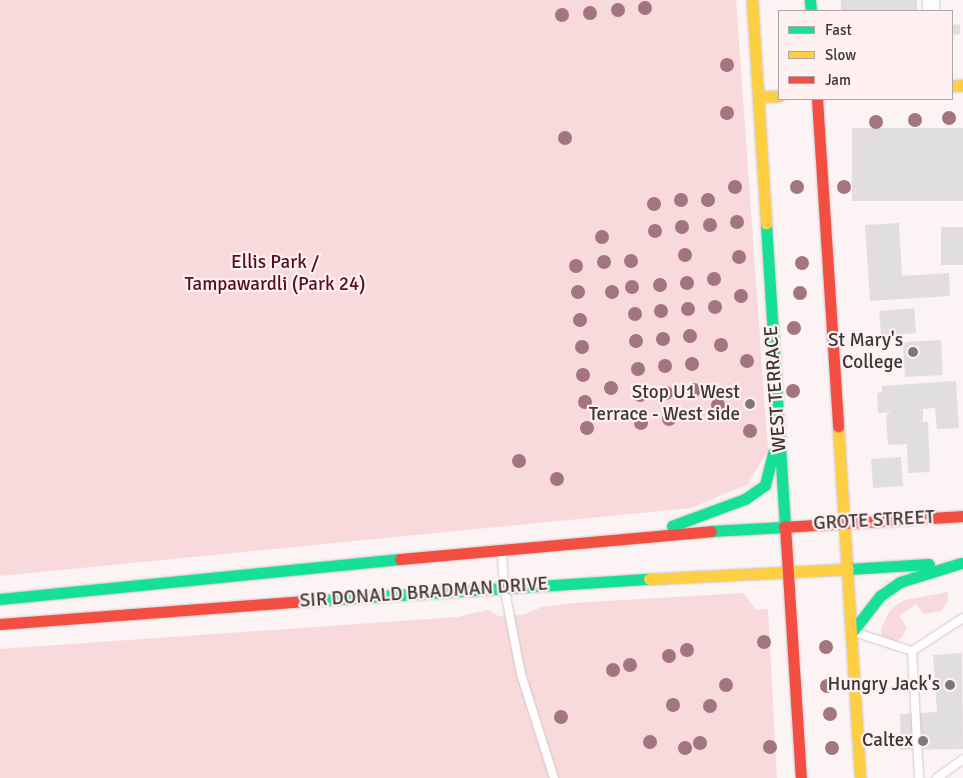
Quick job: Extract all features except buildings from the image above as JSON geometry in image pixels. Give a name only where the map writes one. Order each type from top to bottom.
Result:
[{"type":"main road","name":"WEST TERRACE","points":[[752,0],[801,778]]},
{"type":"main road","points":[[758,97],[778,96]]},
{"type":"main road","points":[[817,100],[860,778]]},
{"type":"main road","points":[[648,535],[745,499],[765,485],[778,432]]},
{"type":"main road","name":"GROTE STREET","points":[[784,527],[963,516]]},
{"type":"main road","name":"SIR DONALD BRADMAN DRIVE","points":[[0,599],[648,535],[784,527]]},
{"type":"main road","points":[[848,569],[962,563]]},
{"type":"main road","points":[[852,632],[880,596],[900,582],[962,563]]},
{"type":"main road","name":"SIR DONALD BRADMAN DRIVE","points":[[0,624],[504,586],[848,569]]},
{"type":"lane","points":[[502,550],[504,586],[521,674],[554,778]]},
{"type":"lane","points":[[912,651],[963,618]]},
{"type":"lane","points":[[852,632],[912,651]]},
{"type":"lane","points":[[912,651],[919,778]]},
{"type":"lane","points":[[938,778],[963,759]]},
{"type":"green space","name":"Ellis Park / Tampawardli (Park 24)","points":[[0,0],[736,0],[768,450],[748,484],[691,508],[0,576]]},
{"type":"green space","points":[[948,592],[948,601],[941,611],[924,614],[916,604],[899,616],[907,628],[903,636],[897,641],[882,640],[881,629],[890,610],[904,600]]},
{"type":"green space","points":[[744,593],[756,610],[768,609],[777,778],[0,778],[0,649],[457,617],[488,610],[498,616],[523,615],[542,607],[573,603]]},
{"type":"traffic: fast","points":[[810,0],[811,10]]},
{"type":"traffic: fast","points":[[766,224],[785,526]]},
{"type":"traffic: fast","points":[[672,526],[745,499],[765,485],[773,453]]},
{"type":"traffic: fast","points":[[711,531],[784,527]]},
{"type":"traffic: fast","points":[[0,599],[400,559]]},
{"type":"traffic: fast","points":[[852,632],[880,596],[900,582],[961,563]]},
{"type":"traffic: fast","points":[[848,569],[929,564]]},
{"type":"traffic: fast","points":[[322,600],[649,579]]},
{"type":"traffic: slow","points":[[752,0],[766,224]]},
{"type":"traffic: slow","points":[[953,86],[963,85]]},
{"type":"traffic: slow","points":[[758,97],[778,96]]},
{"type":"traffic: slow","points":[[838,426],[860,778]]},
{"type":"traffic: slow","points":[[649,579],[848,569]]},
{"type":"traffic: jam","points":[[817,100],[838,426]]},
{"type":"traffic: jam","points":[[784,527],[963,516]]},
{"type":"traffic: jam","points":[[785,526],[801,778]]},
{"type":"traffic: jam","points":[[400,559],[711,531]]},
{"type":"traffic: jam","points":[[0,624],[322,600]]},
{"type":"place","name":"St Mary's College","points":[[913,352]]},
{"type":"place","name":"Stop U1 West Terrace - West side","points":[[750,404]]},
{"type":"place","name":"Hungry Jack's","points":[[950,685]]},
{"type":"place","name":"Caltex","points":[[923,741]]}]
